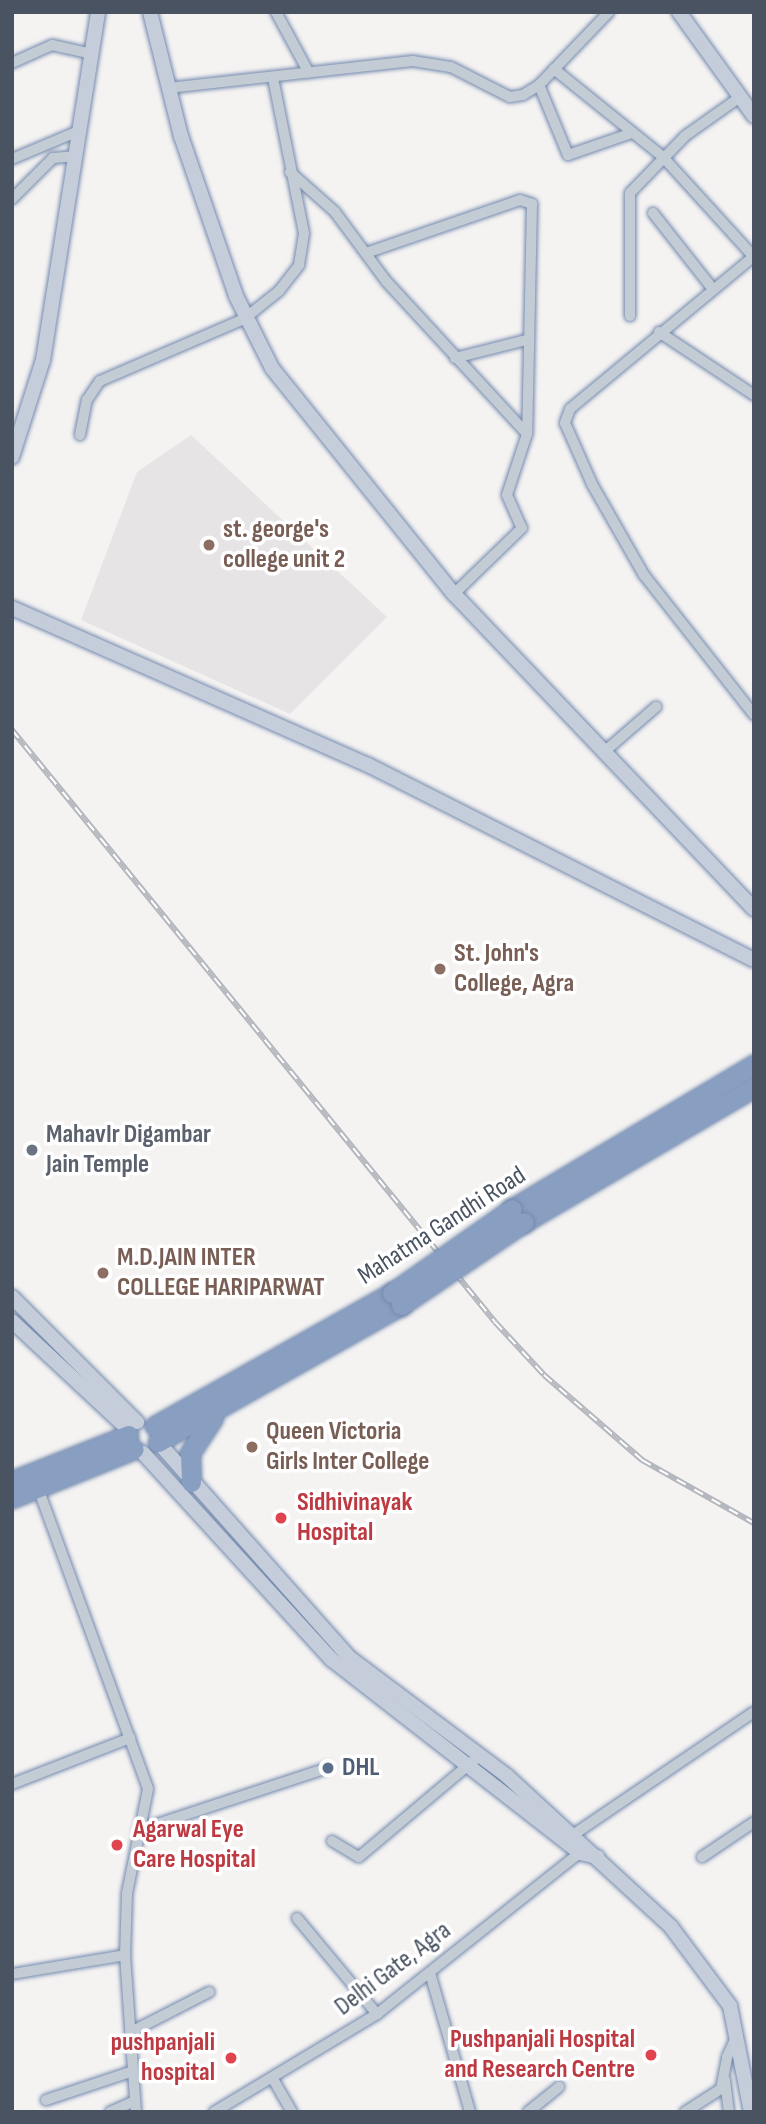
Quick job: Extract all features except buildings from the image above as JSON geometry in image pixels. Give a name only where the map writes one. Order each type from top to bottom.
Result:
[{"type":"highway","name":"Mahatma Gandhi Road","points":[[12,1481],[218,1412],[397,1299],[518,1216],[754,1065]]},
{"type":"highway","name":"Mahatma Gandhi Road","points":[[518,1216],[754,1087]]},
{"type":"highway","name":"Mahatma Gandhi Road","points":[[12,1498],[38,1488],[140,1437],[397,1299]]},
{"type":"highway","points":[[191,1482],[188,1467],[194,1443],[218,1412]]},
{"type":"street","points":[[12,457],[43,360],[98,12]]},
{"type":"street","points":[[150,12],[168,88],[244,318],[272,368],[454,594],[754,909]]},
{"type":"street","points":[[276,12],[309,73]]},
{"type":"street","points":[[168,88],[413,61],[452,67],[510,97],[539,85],[609,12]]},
{"type":"street","points":[[679,12],[754,116]]},
{"type":"street","points":[[12,63],[52,45],[93,54]]},
{"type":"street","points":[[554,69],[663,157],[753,257],[659,332],[570,409],[565,423],[592,484],[644,575],[754,715]]},
{"type":"street","points":[[80,435],[87,400],[100,381],[244,318],[287,283],[304,250],[273,78]]},
{"type":"street","points":[[539,85],[568,155],[632,133]]},
{"type":"street","points":[[630,316],[630,193],[663,157],[740,97]]},
{"type":"street","points":[[12,159],[81,130]]},
{"type":"street","points":[[12,199],[53,158],[77,156]]},
{"type":"street","points":[[290,173],[335,212],[454,358],[527,434]]},
{"type":"street","points":[[366,253],[528,200],[533,215],[526,340],[527,434],[508,495],[521,531],[454,594]]},
{"type":"street","points":[[653,213],[712,288]]},
{"type":"street","points":[[659,332],[754,395]]},
{"type":"street","points":[[454,358],[526,340]]},
{"type":"street","points":[[12,608],[368,765],[754,960]]},
{"type":"street","points":[[604,752],[656,706]]},
{"type":"street","points":[[12,1297],[293,1609]]},
{"type":"street","points":[[12,1321],[191,1482],[331,1659],[475,1762],[584,1850],[599,1858],[671,1927],[705,1968],[730,2006],[739,2034],[751,2112]]},
{"type":"street","points":[[38,1488],[148,1789],[128,1877],[125,1955],[136,2106],[110,2112]]},
{"type":"street","points":[[569,1837],[754,1712]]},
{"type":"street","points":[[12,1784],[130,1738]]},
{"type":"street","points":[[332,1841],[359,1857],[475,1762]]},
{"type":"street","points":[[139,1830],[328,1768]]},
{"type":"street","points":[[702,1857],[754,1822]]},
{"type":"street","name":"Delhi Gate, Agra","points":[[215,2112],[377,2014],[584,1850]]},
{"type":"street","points":[[297,1918],[377,2014]]},
{"type":"street","points":[[12,1974],[125,1955]]},
{"type":"street","points":[[430,1973],[470,2112]]},
{"type":"street","points":[[131,2032],[209,1992]]},
{"type":"street","points":[[729,2112],[724,2077],[727,2057],[739,2034]]},
{"type":"street","points":[[46,2100],[132,2071]]},
{"type":"street","points":[[685,2112],[715,2095],[724,2077]]},
{"type":"street","points":[[273,2079],[292,2112]]},
{"type":"street","points":[[528,2112],[559,2087]]},
{"type":"shaded area","name":"st. george's college unit 2","points":[[191,435],[387,617],[290,714],[81,620],[137,472]]},
{"type":"railway","points":[[12,730],[495,1322],[544,1375],[642,1460],[754,1523]]},
{"type":"place","name":"st. george's college unit 2","points":[[209,545]]},
{"type":"place","name":"St. John's College, Agra","points":[[440,969]]},
{"type":"place","name":"MahavIr Digambar Jain Temple","points":[[32,1150]]},
{"type":"place","name":"M.D.JAIN INTER COLLEGE HARIPARWAT","points":[[103,1273]]},
{"type":"place","name":"Queen Victoria Girls Inter College","points":[[252,1447]]},
{"type":"place","name":"Sidhivinayak Hospital","points":[[281,1518]]},
{"type":"place","name":"DHL","points":[[328,1768]]},
{"type":"place","name":"Agarwal Eye Care Hospital","points":[[117,1845]]},
{"type":"place","name":"Pushpanjali Hospital and Research Centre","points":[[651,2055]]},
{"type":"place","name":"pushpanjali hospital","points":[[231,2058]]}]
